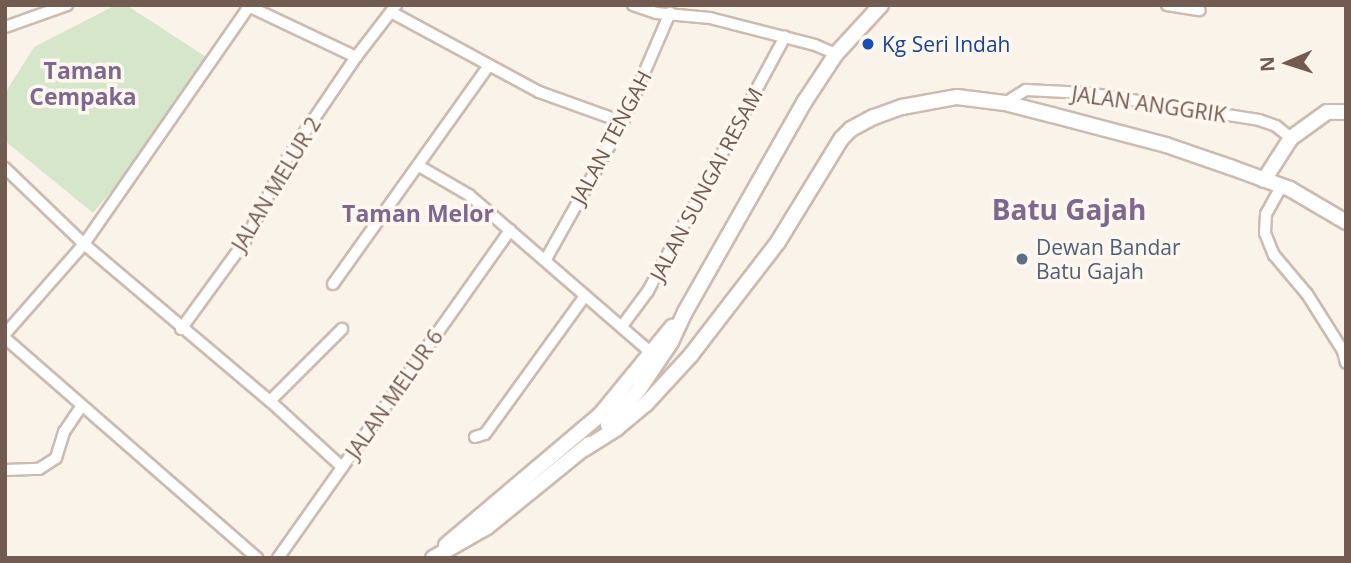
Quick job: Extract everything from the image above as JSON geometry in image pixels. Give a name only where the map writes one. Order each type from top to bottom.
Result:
[{"type":"main road","points":[[433,558],[487,527],[584,449],[620,413],[671,342],[685,312],[805,101],[836,54],[879,6]]},
{"type":"main road","points":[[584,449],[616,429],[646,404],[691,355],[778,242],[841,139],[851,129],[874,117],[930,100],[957,97],[1004,103],[1166,145],[1281,187],[1346,222]]},
{"type":"main road","points":[[1264,180],[1291,138],[1327,112],[1346,112]]},
{"type":"main road","points":[[433,558],[600,415],[685,312]]},
{"type":"main road","points":[[600,415],[620,413],[646,404]]},
{"type":"street","points":[[5,27],[67,5]]},
{"type":"street","points":[[633,5],[710,19],[785,37],[836,54]]},
{"type":"street","points":[[1167,5],[1200,10]]},
{"type":"street","points":[[257,558],[5,336],[84,244],[248,6],[356,57]]},
{"type":"street","points":[[394,9],[488,67],[539,92],[623,122]]},
{"type":"street","name":"JALAN MELUR 2","points":[[181,329],[245,241],[288,158],[356,57],[394,9]]},
{"type":"street","name":"JALAN TENGAH","points":[[546,259],[623,122],[670,13]]},
{"type":"street","name":"JALAN SUNGAI RESAM","points":[[622,326],[648,291],[785,37]]},
{"type":"street","points":[[333,284],[488,67]]},
{"type":"street","name":"JALAN ANGGRIK","points":[[1004,103],[1026,90],[1087,93],[1259,120],[1276,125],[1291,138]]},
{"type":"street","points":[[419,166],[469,195],[546,259],[584,297],[650,352]]},
{"type":"street","points":[[5,168],[84,244],[181,329],[270,401],[342,467]]},
{"type":"street","points":[[1281,187],[1266,214],[1265,233],[1274,255],[1307,294],[1343,351],[1346,363]]},
{"type":"street","name":"JALAN MELUR 6","points":[[278,558],[510,230]]},
{"type":"street","points":[[475,437],[485,435],[584,297]]},
{"type":"street","points":[[270,401],[342,329]]},
{"type":"street","points":[[5,470],[39,470],[56,458],[64,432],[82,405]]},
{"type":"green space","points":[[116,5],[126,5],[217,64],[93,213],[5,141],[5,93],[34,47]]},
{"type":"place","name":"Kg Seri Indah","points":[[868,44]]},
{"type":"place","name":"Dewan Bandar Batu Gajah","points":[[1022,259]]},
{"type":"district","name":"Taman Cempaka","points":[[83,83]]},
{"type":"district","name":"Batu Gajah","points":[[1069,209]]},
{"type":"district","name":"Taman Melor","points":[[418,213]]}]
